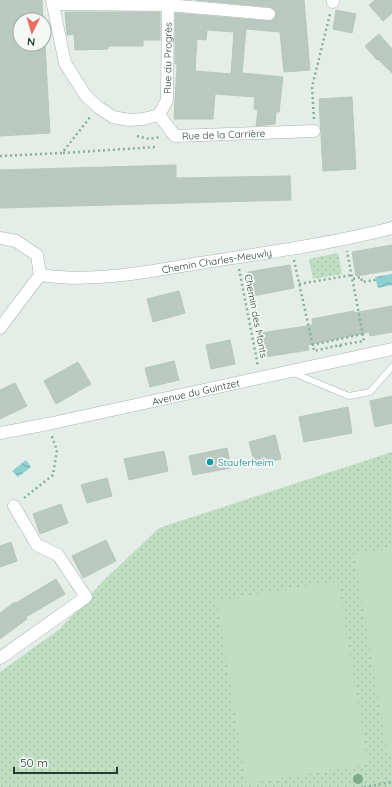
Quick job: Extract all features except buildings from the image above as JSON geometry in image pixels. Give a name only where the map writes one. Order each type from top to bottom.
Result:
[{"type":"street","points":[[159,115],[143,119],[129,120],[113,117],[98,107],[86,96],[65,63],[52,2],[168,2],[269,14]]},
{"type":"street","name":"Rue du Progrès","points":[[159,115],[167,100],[168,2]]},
{"type":"street","name":"Rue de la Carrière","points":[[159,115],[175,136],[314,131]]},
{"type":"street","name":"Chemin Charles-Meuwly","points":[[40,275],[56,278],[80,278],[123,275],[292,249],[392,228]]},
{"type":"street","points":[[0,238],[16,241],[37,255],[40,275],[0,328]]},
{"type":"street","name":"Avenue du Guintzet","points":[[0,433],[48,424],[392,349]]},
{"type":"street","points":[[0,658],[86,597],[58,555],[37,545],[14,506]]},
{"type":"lane","points":[[287,371],[349,396],[370,392],[392,367]]},
{"type":"path","points":[[314,131],[312,87],[333,1]]},
{"type":"path","points":[[62,153],[98,107]]},
{"type":"path","points":[[137,136],[153,139]]},
{"type":"path","points":[[0,156],[156,147]]},
{"type":"path","points":[[292,249],[314,351],[364,341],[345,239]]},
{"type":"path","name":"Chemin des Monts","points":[[236,258],[260,377]]},
{"type":"path","points":[[299,284],[352,275]]},
{"type":"path","points":[[352,279],[361,277],[362,282],[376,280]]},
{"type":"path","points":[[312,344],[363,334]]},
{"type":"path","points":[[340,345],[344,359]]},
{"type":"path","points":[[14,506],[54,474],[56,450],[48,424]]},
{"type":"path","points":[[364,787],[392,782]]},
{"type":"green space","points":[[338,253],[342,274],[313,279],[309,259]]},
{"type":"green space","points":[[392,452],[392,787],[0,787],[0,672],[60,629],[102,582],[159,528]]},
{"type":"green space","points":[[392,548],[392,756],[388,757],[354,554]]},
{"type":"green space","points":[[338,581],[368,764],[246,784],[217,601]]},
{"type":"water","points":[[392,274],[392,285],[378,288],[375,277]]},
{"type":"water","points":[[26,460],[31,467],[18,477],[12,471]]},
{"type":"place","name":"Stauferheim","points":[[210,462]]}]
